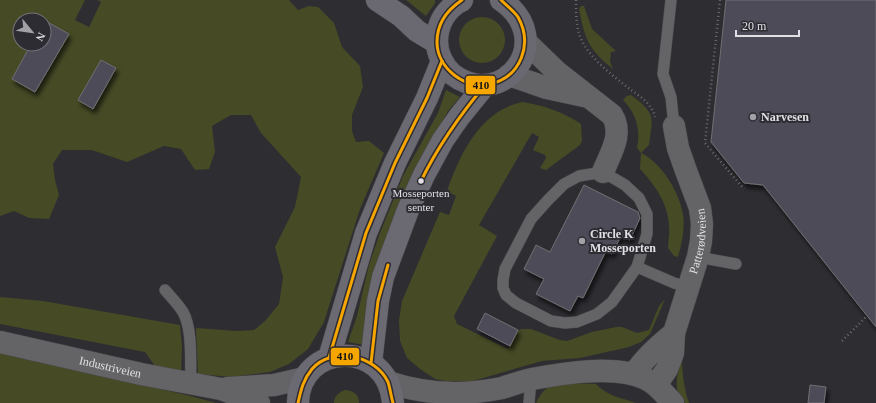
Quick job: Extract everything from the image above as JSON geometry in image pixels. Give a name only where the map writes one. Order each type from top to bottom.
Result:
[{"type":"highway","points":[[377,0],[401,16],[439,52],[450,72],[460,80],[472,84],[485,85],[498,82],[509,75],[518,66],[524,54],[526,42],[524,9],[512,8],[501,0]]},
{"type":"highway","points":[[439,52],[438,29],[443,17],[461,0]]},
{"type":"main road","points":[[329,358],[366,233],[395,163],[427,98],[439,52]]},
{"type":"main road","points":[[371,363],[377,308],[382,283],[408,210],[424,175],[443,140],[459,117],[485,85]]},
{"type":"main road","points":[[298,403],[300,388],[304,378],[311,370],[319,363],[329,358],[350,355],[361,358],[378,368],[388,382],[392,393],[393,403]]},
{"type":"street","points":[[526,42],[557,72],[587,97],[612,115],[616,122],[617,136],[603,172]]},
{"type":"street","points":[[509,75],[547,88],[587,97]]},
{"type":"street","name":"Patterødveien","points":[[656,385],[667,369],[673,353],[674,333],[698,257],[702,224],[700,208],[678,148],[665,122]]},
{"type":"street","points":[[634,374],[639,366],[660,344],[674,333]]},
{"type":"street","name":"Industriveien","points":[[0,342],[141,374],[221,389],[260,403]]},
{"type":"street","points":[[388,382],[408,389],[443,393],[502,388],[531,380],[583,371],[620,372],[634,374],[646,379],[656,385],[673,403]]},
{"type":"street","name":"Industriveien","points":[[221,389],[274,385],[304,378]]},
{"type":"street","points":[[476,403],[502,388]]},
{"type":"lane","points":[[665,122],[670,97],[664,74],[671,0]]},
{"type":"lane","points":[[603,172],[625,185],[639,198],[648,214],[647,234],[637,267],[612,302],[597,314],[577,322],[564,323],[551,321],[516,304],[506,295],[503,288],[505,269],[532,219],[548,200],[564,184],[579,176],[603,172]]},
{"type":"lane","points":[[698,257],[736,264]]},
{"type":"lane","points":[[637,267],[674,283],[688,287]]},
{"type":"lane","points":[[165,290],[176,302],[187,321],[191,383]]},
{"type":"lane","points":[[529,403],[531,380]]},
{"type":"path","points":[[576,0],[579,34],[589,50],[598,62],[650,106],[665,122]]},
{"type":"path","points":[[720,0],[705,143],[744,189]]},
{"type":"path","points":[[842,341],[867,316]]},
{"type":"green space","points":[[0,0],[85,0],[75,20],[89,27],[101,2],[97,0],[289,0],[298,10],[309,6],[318,7],[334,23],[342,47],[360,66],[363,87],[352,115],[352,131],[356,142],[369,141],[384,153],[360,209],[324,322],[308,349],[289,364],[270,372],[231,377],[198,374],[196,328],[237,331],[254,330],[265,321],[279,304],[283,277],[275,247],[295,207],[301,177],[261,133],[251,115],[231,115],[212,126],[215,152],[209,169],[195,170],[181,149],[164,146],[127,162],[92,150],[62,150],[53,164],[59,195],[49,219],[29,218],[14,211],[0,216]],"holes":[[[12,12],[52,12],[52,25],[67,33],[61,47],[35,92],[12,79],[27,52],[12,52]],[[101,60],[116,68],[93,109],[78,100]]]},
{"type":"green space","points":[[406,0],[435,0],[435,3],[426,16]]},
{"type":"green space","points":[[581,6],[584,6],[592,29],[616,51],[611,52],[610,61],[613,69],[598,55],[589,43],[581,19],[579,9]]},
{"type":"green space","points":[[482,17],[495,21],[501,27],[505,40],[501,53],[495,59],[482,63],[469,59],[463,53],[459,40],[463,27],[469,21]]},
{"type":"green space","points":[[446,90],[460,97],[448,111],[416,169],[373,280],[365,313],[364,345],[348,342],[357,316],[369,265],[380,233],[403,176],[438,113]]},
{"type":"green space","points":[[631,95],[645,107],[651,116],[652,121],[649,145],[641,153],[637,148],[638,128],[634,116],[623,100],[627,96]]},
{"type":"green space","points":[[522,102],[553,110],[581,124],[582,141],[580,145],[546,170],[540,168],[546,158],[545,155],[533,150],[539,137],[532,133],[479,225],[497,236],[454,316],[457,324],[508,349],[518,330],[523,329],[531,329],[560,340],[567,341],[592,332],[616,327],[622,327],[637,333],[649,330],[659,306],[665,299],[650,334],[641,342],[629,347],[580,358],[542,361],[473,381],[445,381],[435,379],[407,358],[400,341],[399,320],[402,301],[440,212],[449,215],[456,196],[447,191],[465,149],[483,124],[494,114],[507,107]]},
{"type":"green space","points":[[641,153],[656,164],[662,171],[668,179],[681,205],[684,220],[682,241],[678,257],[674,256],[668,248],[669,229],[666,210],[656,188],[640,169]]},
{"type":"green space","points":[[0,297],[43,301],[180,325],[182,346],[181,372],[155,366],[145,352],[0,324]]},
{"type":"green space","points":[[0,353],[187,395],[216,403],[0,403]]},
{"type":"green space","points":[[682,357],[682,369],[689,403],[685,403],[678,392],[677,387]]},
{"type":"green space","points":[[572,383],[596,384],[610,394],[636,403],[536,403],[546,389],[555,385]]},
{"type":"green space","points":[[345,390],[351,391],[355,394],[358,397],[359,403],[334,403],[337,395]]},
{"type":"building","points":[[726,0],[876,0],[876,327],[763,185],[744,183],[711,142]]},
{"type":"building","points":[[52,24],[69,34],[35,92],[12,79],[27,52],[52,52]]},
{"type":"building","points":[[101,60],[116,68],[93,109],[78,100]]},
{"type":"building","points":[[584,185],[638,212],[640,218],[630,240],[621,236],[612,254],[606,251],[583,298],[578,296],[570,311],[536,294],[544,279],[524,269],[536,245],[550,252]]},
{"type":"building","points":[[485,313],[518,330],[510,346],[477,329]]},
{"type":"building","points":[[810,385],[826,387],[824,403],[808,403]]},
{"type":"transit line","name":"410","points":[[462,0],[447,13],[441,23],[437,35],[438,52],[447,68],[454,75],[471,84],[481,85],[490,84],[501,80],[510,74],[521,58],[524,48],[522,27],[518,17],[501,0]]},
{"type":"transit line","name":"410","points":[[329,358],[366,233],[395,163],[427,98],[442,61]]},
{"type":"transit line","name":"410","points":[[421,181],[450,131],[485,85]]},
{"type":"transit line","name":"410","points":[[371,363],[378,301],[388,265]]},
{"type":"transit line","name":"410","points":[[298,403],[304,381],[312,369],[320,362],[341,356],[364,360],[373,365],[382,373],[388,382],[393,403]]},
{"type":"place","name":"Narvesen","points":[[753,117]]},
{"type":"place","name":"Mosseporten senter","points":[[421,181]]},
{"type":"place","name":"Circle K Mosseporten","points":[[582,241]]}]
